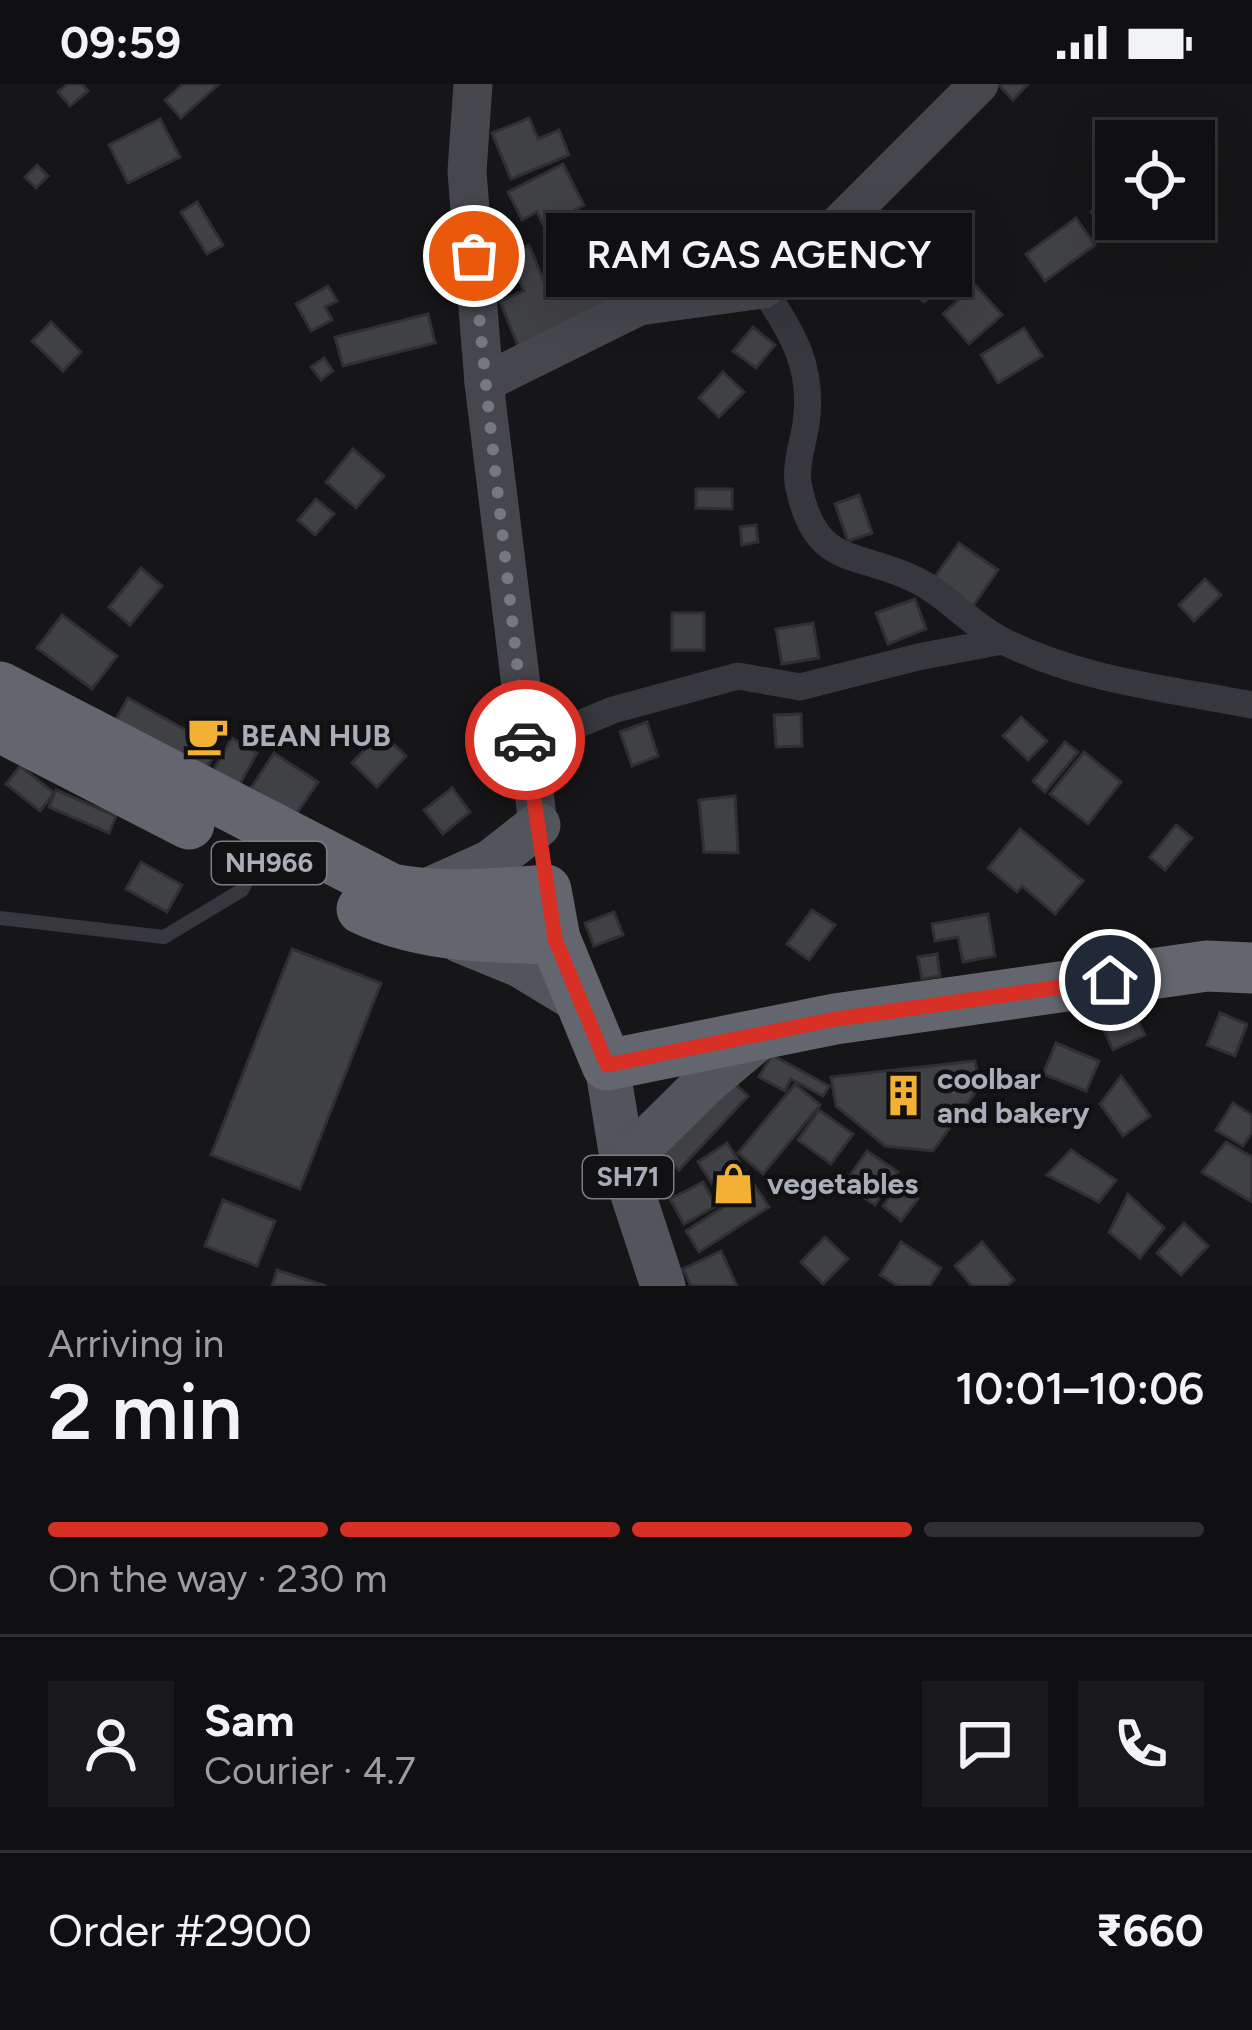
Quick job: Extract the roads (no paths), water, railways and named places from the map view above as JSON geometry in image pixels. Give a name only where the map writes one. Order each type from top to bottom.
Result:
[{"type":"highway","name":"NH966","points":[[0,687],[391,889],[551,915]]},
{"type":"highway","name":"NH966","points":[[0,727],[381,918],[449,936],[551,915]]},
{"type":"highway","points":[[551,915],[607,1065],[836,1019],[1188,968],[1252,968]]},
{"type":"main road","points":[[473,84],[467,172],[484,383],[526,746],[551,915]]},
{"type":"main road","points":[[484,383],[639,307],[763,289],[806,257],[979,84]]},
{"type":"main road","points":[[419,894],[491,862],[538,825]]},
{"type":"main road","points":[[449,936],[520,965],[581,1003]]},
{"type":"main road","points":[[623,1163],[704,1084],[762,1036]]},
{"type":"main road","name":"SH71","points":[[607,1065],[623,1163],[663,1286]]},
{"type":"street","points":[[763,289],[796,337],[810,397],[797,483],[813,530],[840,556],[913,578],[1002,640],[1089,672],[1252,705]]},
{"type":"street","points":[[526,746],[613,710],[738,676],[800,687],[1002,640]]},
{"type":"lane","points":[[0,918],[164,937],[242,890],[258,858]]},
{"type":"place","name":"RAM GAS AGENCY","points":[[474,256]]},
{"type":"place","name":"BEAN HUB","points":[[207,736]]},
{"type":"place","name":"coolbar and bakery","points":[[903,1096]]},
{"type":"place","name":"vegetables","points":[[733,1184]]}]
